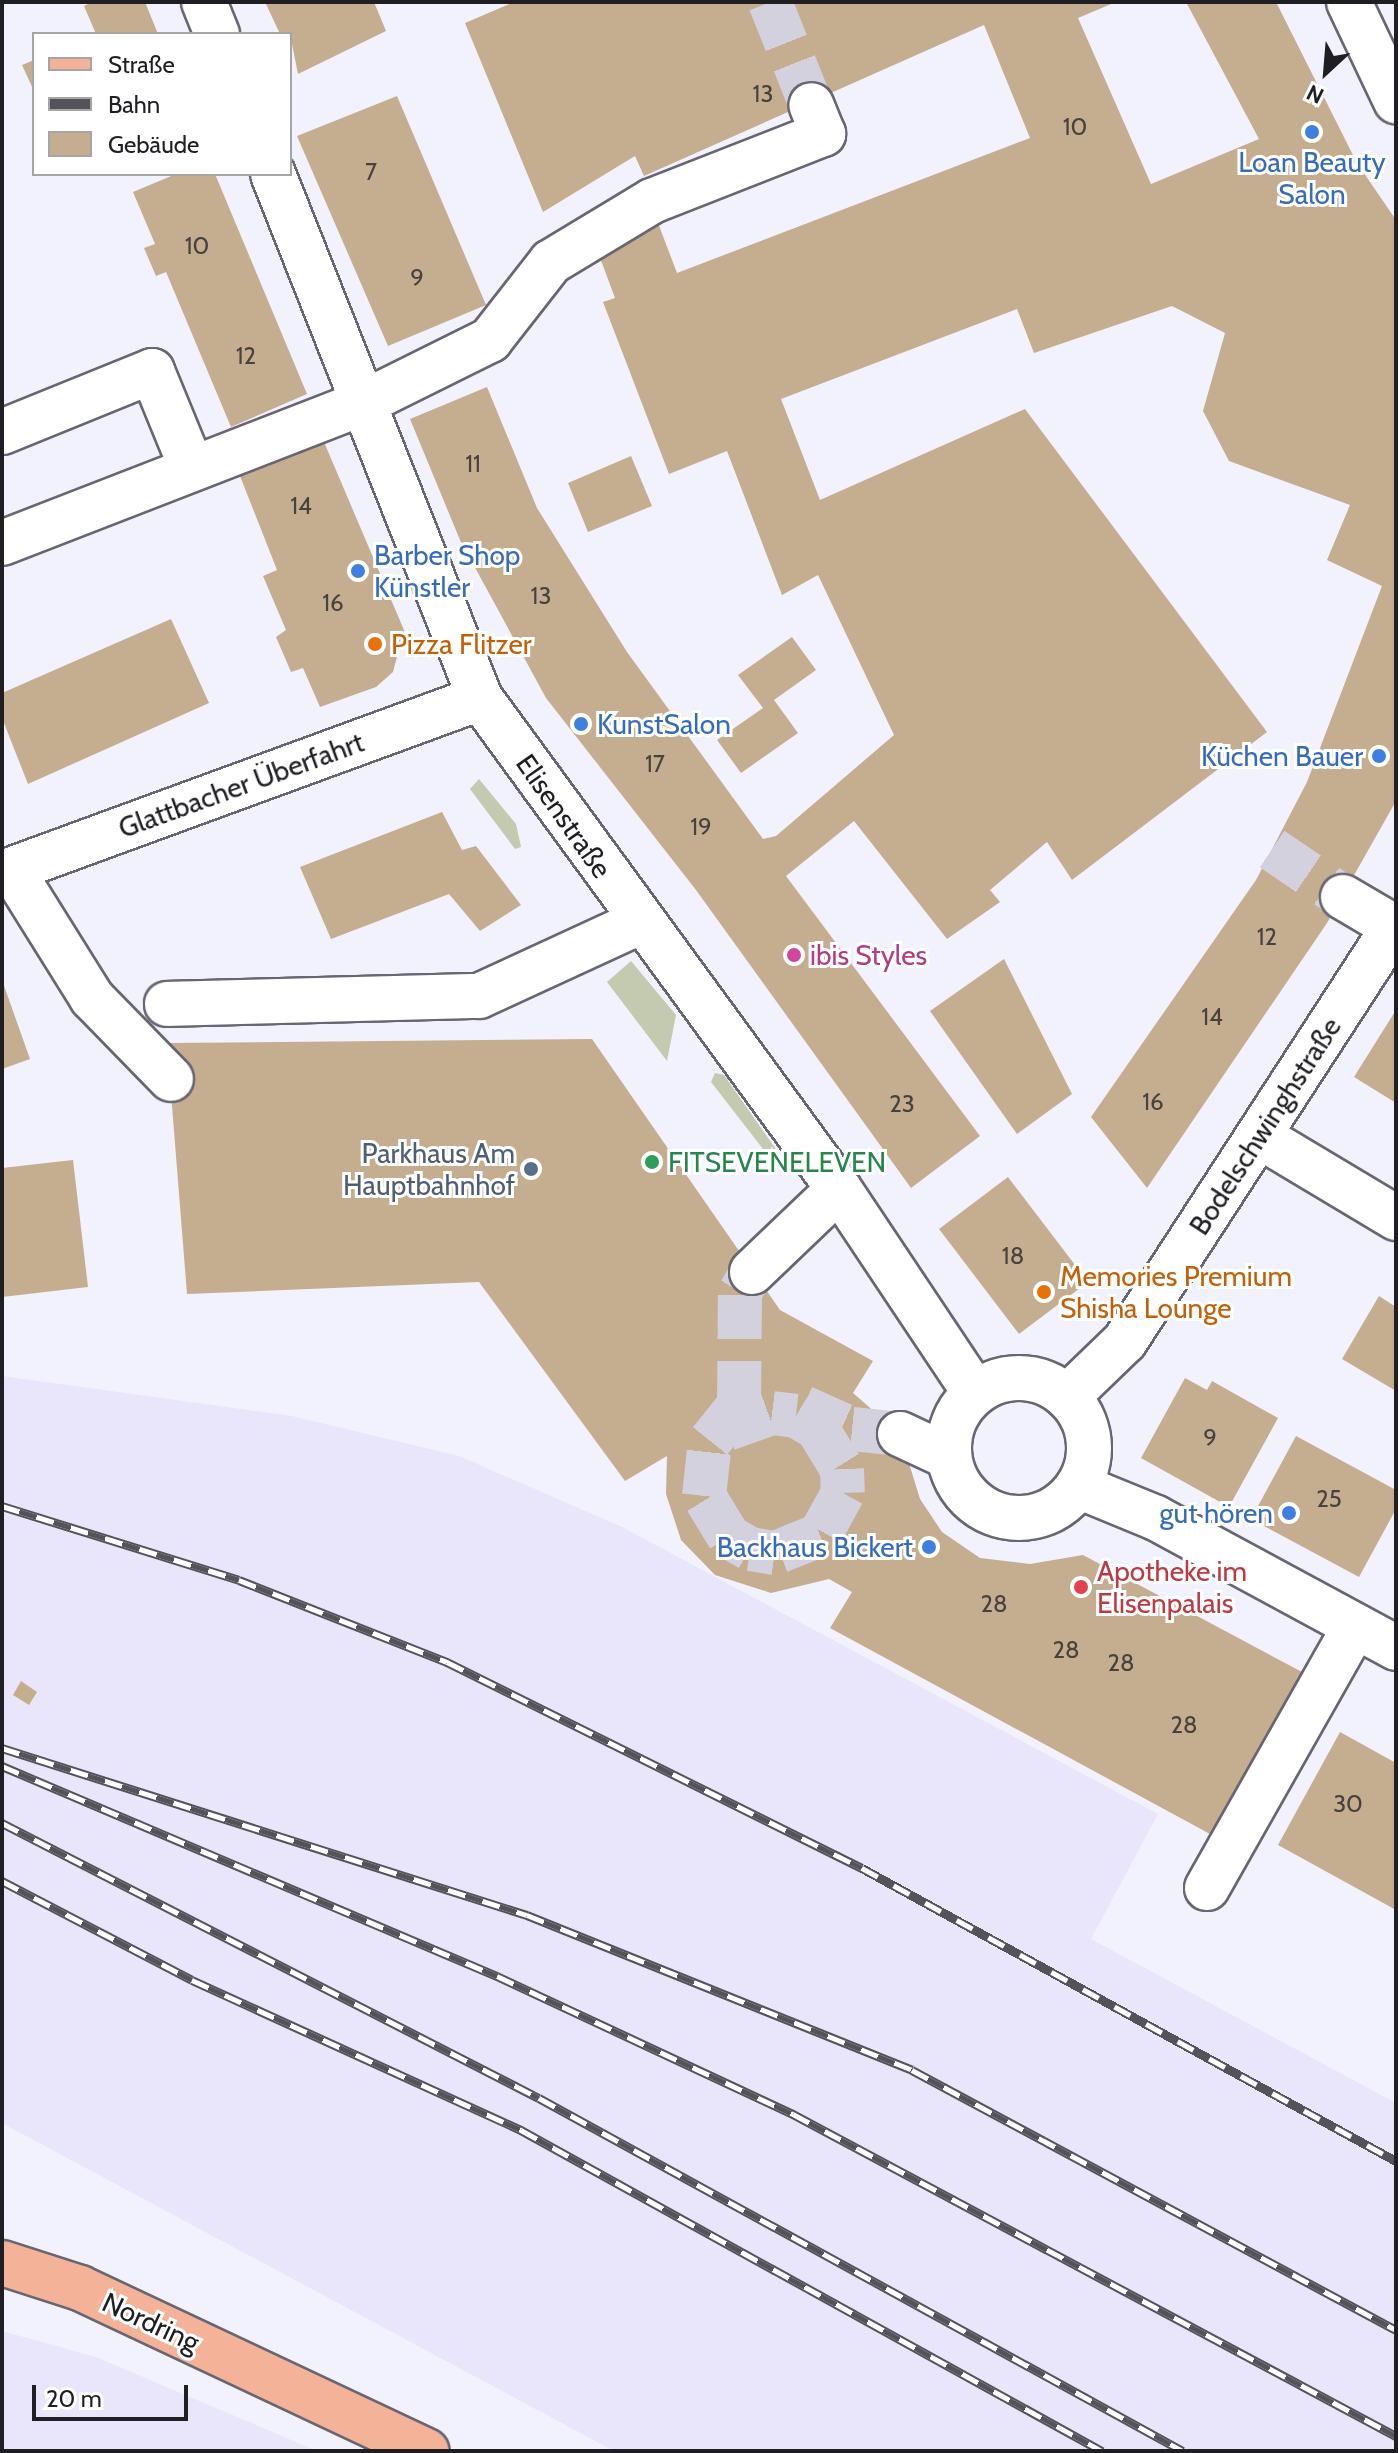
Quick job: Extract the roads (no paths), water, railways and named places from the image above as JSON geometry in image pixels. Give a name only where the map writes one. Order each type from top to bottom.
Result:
[{"type":"main road","name":"Nordring","points":[[2,2263],[80,2288],[427,2451]]},
{"type":"street","points":[[204,2],[216,32]]},
{"type":"street","points":[[1349,2],[1396,101]]},
{"type":"street","points":[[2,543],[191,466],[365,402],[490,340],[551,262],[652,201],[823,134],[811,105]]},
{"type":"street","name":"Elisenstraße","points":[[274,176],[480,698],[640,922],[839,1189],[975,1393]]},
{"type":"street","points":[[2,432],[152,371],[191,466]]},
{"type":"street","name":"Glattbacher Überfahrt","points":[[7,872],[480,698]]},
{"type":"street","points":[[7,872],[92,998],[171,1079]]},
{"type":"street","points":[[1343,897],[1395,926]]},
{"type":"street","points":[[167,1004],[479,996],[640,922]]},
{"type":"street","name":"Bodelschwinghstraße","points":[[1067,1397],[1125,1341],[1395,926]]},
{"type":"street","points":[[1259,1136],[1396,1218]]},
{"type":"street","points":[[752,1272],[839,1189]]},
{"type":"street","points":[[1022,1377],[1067,1397],[1089,1439],[1078,1486],[1054,1510],[1004,1517],[967,1495],[949,1457],[953,1423],[975,1393],[1022,1377]]},
{"type":"street","points":[[900,1434],[949,1457]]},
{"type":"street","points":[[1078,1486],[1156,1518],[1396,1648]]},
{"type":"street","points":[[1207,1888],[1355,1626]]},
{"type":"tunnel","points":[[770,2],[811,105]]},
{"type":"tunnel","points":[[1272,849],[1343,897]]},
{"type":"tunnel","points":[[727,1429],[772,1413],[796,1416],[817,1428],[842,1469],[843,1493],[820,1535],[775,1553],[750,1549],[729,1537],[704,1496],[710,1441],[739,1405],[740,1292],[752,1272]]},
{"type":"tunnel","points":[[803,1407],[852,1429],[900,1434]]},
{"type":"railway","points":[[2,1506],[239,1580],[447,1662],[862,1868],[1396,2161]]},
{"type":"railway","points":[[2,1748],[527,1915],[912,2070],[1396,2330]]},
{"type":"railway","points":[[2,1766],[497,1976],[793,2114],[1396,2436]]},
{"type":"railway","points":[[2,1823],[539,2098],[1183,2451]]},
{"type":"railway","points":[[2,1881],[192,1980],[521,2130],[1102,2451]]},
{"type":"place","name":"Loan Beauty Salon","points":[[1312,132]]},
{"type":"place","name":"Barber Shop Künstler","points":[[358,571]]},
{"type":"place","name":"Pizza Flitzer","points":[[375,644]]},
{"type":"place","name":"KunstSalon","points":[[581,724]]},
{"type":"place","name":"Küchen Bauer","points":[[1379,756]]},
{"type":"place","name":"ibis Styles","points":[[794,955]]},
{"type":"place","name":"FITSEVENELEVEN","points":[[652,1162]]},
{"type":"place","name":"Parkhaus Am Hauptbahnhof","points":[[531,1169]]},
{"type":"place","name":"Memories Premium Shisha Lounge","points":[[1044,1292]]},
{"type":"place","name":"gut hören","points":[[1289,1513]]},
{"type":"place","name":"Backhaus Bickert","points":[[929,1547]]},
{"type":"place","name":"Apotheke im Elisenpalais","points":[[1081,1587]]}]
